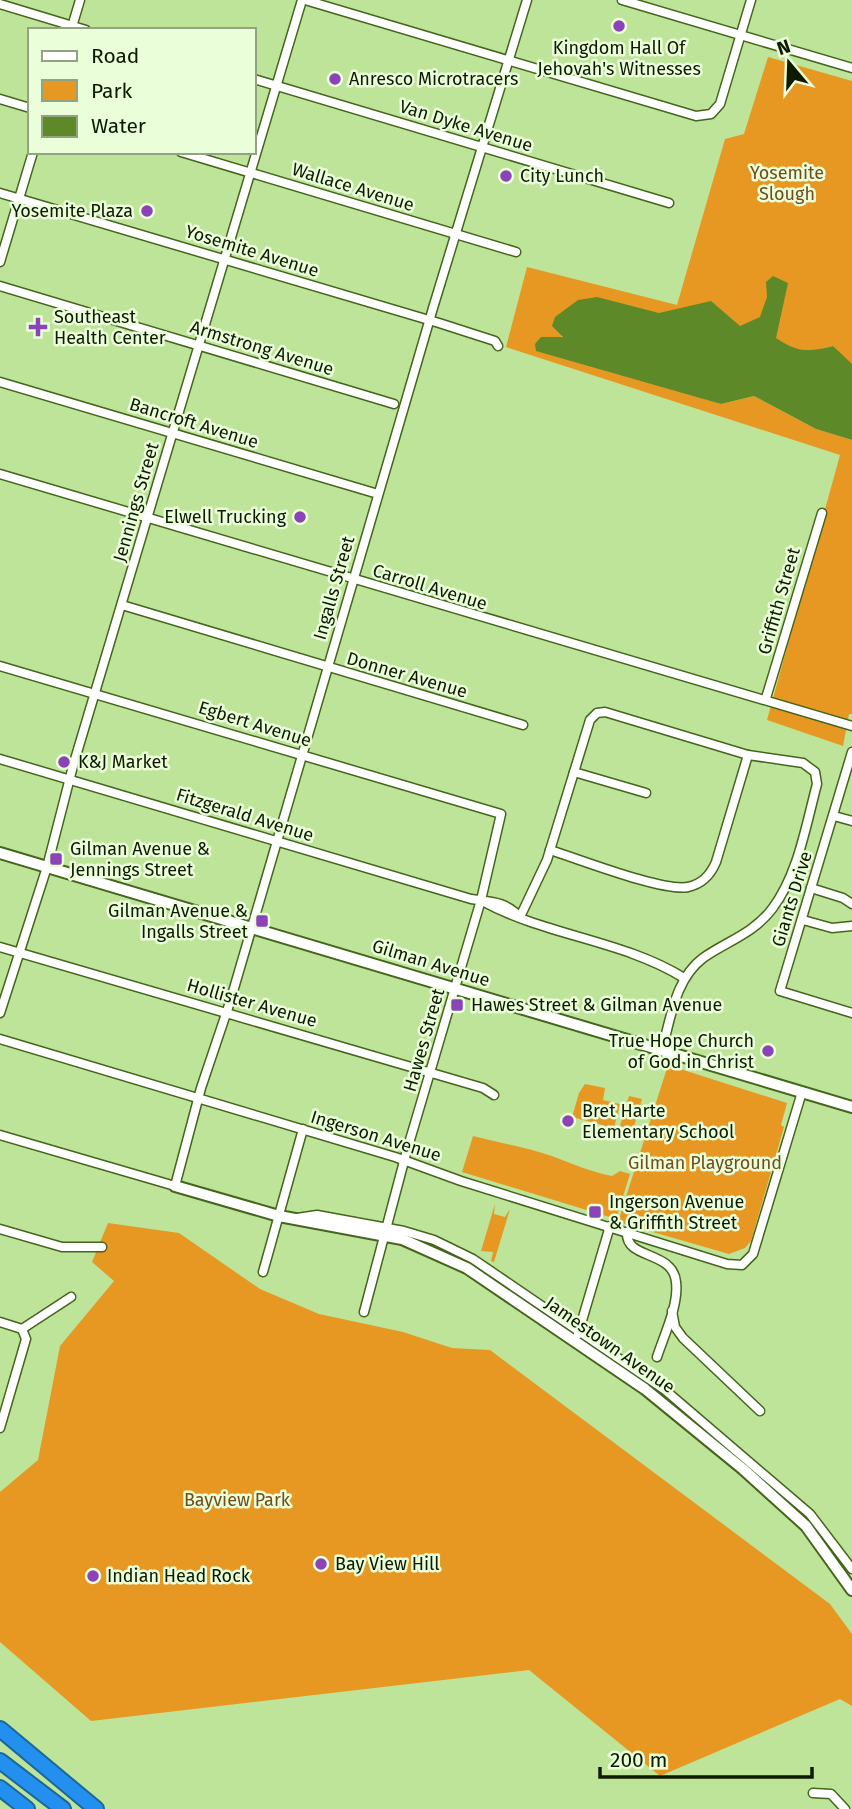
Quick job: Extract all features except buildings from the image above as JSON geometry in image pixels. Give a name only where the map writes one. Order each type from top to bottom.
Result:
[{"type":"highway","points":[[0,1729],[96,1809]]},
{"type":"highway","points":[[0,1761],[62,1809]]},
{"type":"highway","points":[[0,1788],[27,1809]]},
{"type":"street","points":[[0,4],[72,28],[80,0]]},
{"type":"street","points":[[303,0],[696,116],[711,114],[720,104],[751,0]]},
{"type":"street","name":"Jennings Street","points":[[256,154],[303,0]]},
{"type":"street","name":"Ingalls Street","points":[[175,1186],[455,234],[527,0]]},
{"type":"street","points":[[622,0],[852,68]]},
{"type":"street","name":"Van Dyke Avenue","points":[[256,80],[669,203]]},
{"type":"street","points":[[0,99],[28,107]]},
{"type":"street","points":[[0,262],[32,154]]},
{"type":"street","name":"Wallace Avenue","points":[[188,154],[516,251]]},
{"type":"street","name":"Jennings Street","points":[[0,1013],[47,867],[70,779],[256,154]]},
{"type":"street","name":"Yosemite Avenue","points":[[0,193],[430,320],[497,344]]},
{"type":"street","name":"Armstrong Avenue","points":[[0,286],[394,404]]},
{"type":"street","name":"Bancroft Avenue","points":[[0,382],[378,494]]},
{"type":"street","name":"Carroll Avenue","points":[[0,474],[353,581],[766,698],[852,726]]},
{"type":"street","name":"Griffith Street","points":[[766,698],[822,513]]},
{"type":"street","name":"Donner Avenue","points":[[122,605],[523,725]]},
{"type":"street","name":"Egbert Avenue","points":[[0,666],[501,814]]},
{"type":"street","points":[[520,917],[550,850],[590,720],[601,712],[748,755],[808,765],[815,772],[817,784],[793,869],[778,901],[752,930],[701,960],[684,978],[662,1049]]},
{"type":"street","name":"Giants Drive","points":[[852,752],[780,991],[852,1013]]},
{"type":"street","points":[[550,850],[673,887],[695,885],[708,876],[716,862],[748,755]]},
{"type":"street","name":"Fitzgerald Avenue","points":[[0,759],[481,900],[520,917],[657,962],[684,978]]},
{"type":"street","points":[[574,772],[646,793]]},
{"type":"street","name":"Hawes Street","points":[[365,1312],[405,1160],[481,900],[501,814]]},
{"type":"street","points":[[834,816],[852,821]]},
{"type":"street","name":"Gilman Avenue","points":[[0,853],[852,1107]]},
{"type":"street","points":[[811,888],[843,898],[852,904]]},
{"type":"street","points":[[803,920],[832,928],[852,926]]},
{"type":"street","name":"Hollister Avenue","points":[[0,947],[483,1088],[494,1095]]},
{"type":"street","name":"Ingerson Avenue","points":[[0,1039],[405,1160],[461,1181],[727,1264],[741,1265],[755,1251],[802,1092]]},
{"type":"street","points":[[263,1272],[303,1129]]},
{"type":"street","name":"Jamestown Avenue","points":[[0,1135],[278,1215],[386,1231],[455,1261],[577,1336],[647,1383],[810,1514],[852,1569]]},
{"type":"street","points":[[577,1336],[610,1226]]},
{"type":"street","points":[[0,1229],[62,1247],[102,1247]]},
{"type":"street","points":[[627,1232],[627,1240],[634,1248],[662,1260],[672,1270],[677,1283],[657,1357]]},
{"type":"street","points":[[22,1329],[71,1297]]},
{"type":"street","points":[[673,1305],[673,1320],[678,1332],[760,1411]]},
{"type":"street","points":[[0,1322],[22,1329]]},
{"type":"street","points":[[0,1426],[26,1339],[22,1329]]},
{"type":"street","name":"Jamestown Avenue","points":[[747,1465],[806,1526],[852,1590]]},
{"type":"street","points":[[813,1793],[831,1794],[845,1809]]},
{"type":"green space","name":"Yosemite Slough","points":[[768,57],[852,81],[852,370],[833,346],[809,352],[789,347],[563,329],[558,354],[721,404],[754,396],[816,429],[852,440],[852,714],[849,714],[843,746],[767,720],[840,455],[506,347],[527,267],[677,305],[725,139],[744,134]]},
{"type":"green space","name":"Gilman Playground","points":[[668,1065],[787,1103],[781,1125],[784,1127],[751,1241],[745,1248],[729,1254],[618,1222]]},
{"type":"green space","points":[[585,1084],[605,1088],[603,1100],[620,1104],[614,1128],[572,1117],[579,1093]]},
{"type":"green space","points":[[629,1096],[642,1099],[633,1130],[620,1126]]},
{"type":"green space","points":[[473,1136],[542,1153],[602,1174],[612,1176],[620,1171],[630,1174],[616,1219],[462,1172]]},
{"type":"green space","points":[[495,1204],[494,1214],[505,1217],[510,1209],[494,1262],[491,1261],[493,1252],[481,1251]]},
{"type":"green space","name":"Bayview Park","points":[[108,1223],[179,1233],[260,1289],[319,1314],[403,1332],[452,1348],[490,1350],[830,1604],[852,1634],[852,1706],[840,1699],[660,1776],[529,1670],[91,1721],[0,1642],[0,1492],[38,1460],[60,1346],[114,1281],[92,1262]]},
{"type":"water","points":[[773,276],[788,283],[776,338],[803,350],[833,346],[852,364],[852,440],[816,429],[754,396],[721,404],[536,351],[535,344],[541,337],[563,337],[552,326],[555,317],[578,300],[597,297],[659,313],[711,301],[740,326],[760,317],[767,297],[766,282]]},
{"type":"place","name":"Kingdom Hall Of Jehovah's Witnesses","points":[[619,26]]},
{"type":"place","name":"Anresco Microtracers","points":[[335,79]]},
{"type":"place","name":"City Lunch","points":[[506,176]]},
{"type":"place","name":"Yosemite Plaza","points":[[147,211]]},
{"type":"place","name":"Southeast Health Center","points":[[38,327]]},
{"type":"place","name":"Elwell Trucking","points":[[300,517]]},
{"type":"place","name":"K&J Market","points":[[64,762]]},
{"type":"place","name":"Gilman Avenue & Jennings Street","points":[[56,859]]},
{"type":"place","name":"Gilman Avenue & Ingalls Street","points":[[262,921]]},
{"type":"place","name":"Hawes Street & Gilman Avenue","points":[[457,1005]]},
{"type":"place","name":"True Hope Church of God in Christ","points":[[768,1051]]},
{"type":"place","name":"Bret Harte Elementary School","points":[[568,1121]]},
{"type":"place","name":"Ingerson Avenue & Griffith Street","points":[[595,1212]]},
{"type":"place","name":"Bay View Hill","points":[[321,1564]]},
{"type":"place","name":"Indian Head Rock","points":[[93,1576]]}]
